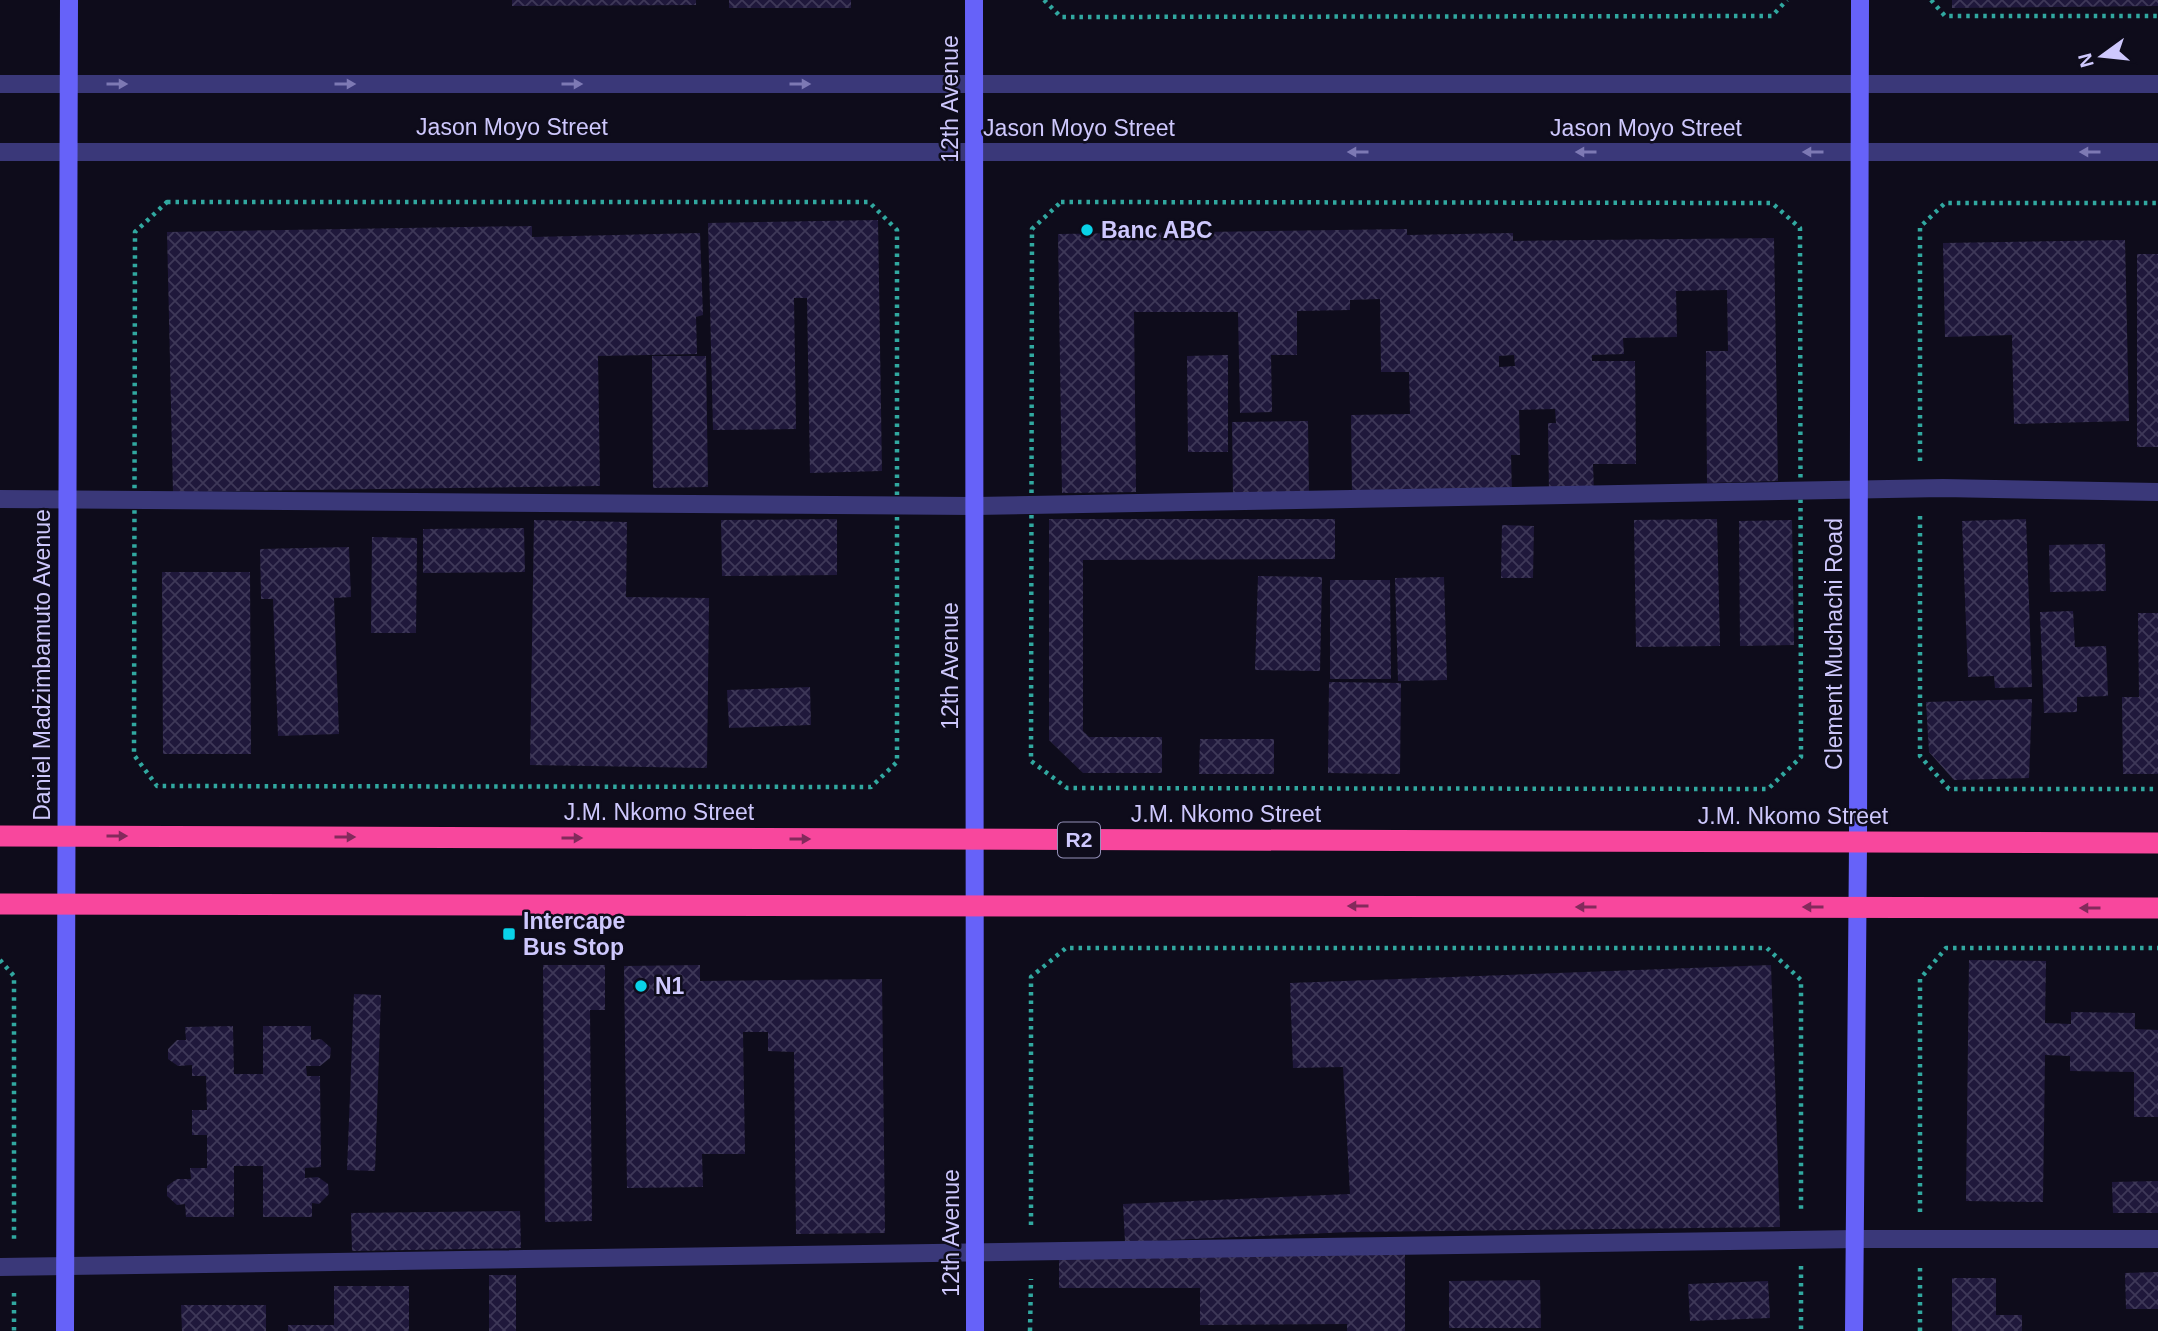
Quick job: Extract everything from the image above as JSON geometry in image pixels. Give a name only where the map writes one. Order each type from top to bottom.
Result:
[{"type":"highway","name":"J.M. Nkomo Street","points":[[0,836],[2158,844]]},
{"type":"highway","points":[[0,904],[2158,908]]},
{"type":"street","name":"Daniel Madzimbamuto Avenue","points":[[65,1331],[69,0]]},
{"type":"street","name":"12th Avenue","points":[[974,0],[975,1331]]},
{"type":"street","name":"Clement Muchachi Road","points":[[1854,1331],[1860,0]]},
{"type":"street","name":"Jason Moyo Street","points":[[0,84],[2158,84]]},
{"type":"street","name":"Jason Moyo Street","points":[[0,152],[2158,152]]},
{"type":"street","points":[[0,499],[975,506],[1859,489],[2158,492]]},
{"type":"street","points":[[7,1267],[1920,1238],[2158,1239]]},
{"type":"path","points":[[1044,0],[1061,17],[1228,17],[1772,16],[1787,0]]},
{"type":"path","points":[[1931,0],[1944,16],[2158,16]]},
{"type":"path","points":[[2158,203],[1945,203],[1920,227],[1920,756],[1948,789],[2158,789]]},
{"type":"path","points":[[1030,1331],[1031,977],[1066,948],[1767,948],[1801,980],[1801,1331]]},
{"type":"path","points":[[1920,1331],[1920,979],[1946,948],[2158,948]]},
{"type":"path","points":[[0,960],[14,976],[7,1267],[14,1331]]},
{"type":"building","points":[[512,0],[696,0],[696,5],[512,6]]},
{"type":"building","points":[[729,0],[851,0],[851,8],[729,8]]},
{"type":"building","points":[[1952,0],[2158,0],[2158,6],[1952,8]]},
{"type":"building","points":[[878,220],[882,471],[810,473],[807,298],[794,298],[796,429],[713,430],[708,223]]},
{"type":"building","points":[[532,226],[532,237],[700,233],[703,315],[696,317],[697,354],[598,356],[600,486],[173,492],[167,232]]},
{"type":"building","points":[[1407,229],[1407,235],[1513,233],[1513,241],[1774,238],[1778,481],[1707,483],[1706,351],[1728,351],[1727,290],[1676,291],[1677,337],[1623,338],[1624,354],[1592,355],[1592,361],[1635,361],[1636,464],[1593,464],[1594,492],[1549,492],[1548,423],[1556,423],[1555,409],[1519,410],[1520,455],[1511,455],[1512,493],[1352,495],[1351,415],[1410,414],[1409,372],[1381,372],[1380,299],[1350,300],[1350,310],[1297,311],[1297,355],[1271,355],[1272,412],[1240,413],[1238,312],[1134,312],[1136,492],[1062,493],[1058,234]],"holes":[[[1514,355],[1515,366],[1499,367],[1499,356]]]},
{"type":"building","points":[[2125,240],[2129,421],[2014,424],[2012,335],[1945,337],[1943,243]]},
{"type":"building","points":[[2137,254],[2158,254],[2158,447],[2137,447]]},
{"type":"building","points":[[1228,355],[1228,452],[1188,452],[1187,356]]},
{"type":"building","points":[[652,356],[706,356],[708,487],[653,488]]},
{"type":"building","points":[[1308,421],[1309,494],[1233,495],[1232,422]]},
{"type":"building","points":[[837,519],[837,575],[722,576],[721,520]]},
{"type":"building","points":[[1049,519],[1335,519],[1335,559],[1083,560],[1083,731],[1089,737],[1162,737],[1162,773],[1083,773],[1049,740]]},
{"type":"building","points":[[1717,519],[1720,646],[1636,647],[1634,520]]},
{"type":"building","points":[[2026,519],[2032,687],[1995,688],[1994,676],[1968,677],[1962,521]]},
{"type":"building","points":[[534,520],[627,522],[626,597],[709,598],[707,768],[530,765]]},
{"type":"building","points":[[1792,520],[1794,645],[1740,646],[1739,521]]},
{"type":"building","points":[[1502,525],[1534,526],[1533,578],[1501,578]]},
{"type":"building","points":[[524,528],[525,572],[423,573],[423,529]]},
{"type":"building","points":[[372,537],[417,538],[416,633],[371,633]]},
{"type":"building","points":[[2105,544],[2106,591],[2050,592],[2049,545]]},
{"type":"building","points":[[349,547],[351,597],[334,598],[339,734],[278,736],[273,599],[261,599],[260,549]]},
{"type":"building","points":[[162,572],[250,572],[251,754],[163,754]]},
{"type":"building","points":[[1258,576],[1322,577],[1320,671],[1255,670]]},
{"type":"building","points":[[1444,577],[1447,680],[1398,681],[1395,578]]},
{"type":"building","points":[[1330,580],[1390,580],[1391,679],[1330,679]]},
{"type":"building","points":[[2073,611],[2075,647],[2106,646],[2108,696],[2077,697],[2077,712],[2044,713],[2040,612]]},
{"type":"building","points":[[2138,613],[2158,613],[2158,774],[2123,774],[2122,697],[2139,697]]},
{"type":"building","points":[[1329,682],[1401,683],[1400,774],[1328,773]]},
{"type":"building","points":[[810,687],[811,725],[729,728],[727,690]]},
{"type":"building","points":[[2032,699],[2029,778],[1954,780],[1929,752],[1926,702]]},
{"type":"building","points":[[1200,739],[1274,739],[1274,774],[1199,774]]},
{"type":"building","points":[[1969,960],[2046,961],[2045,1023],[2071,1024],[2071,1012],[2135,1013],[2135,1029],[2158,1030],[2158,1117],[2134,1117],[2134,1072],[2070,1071],[2070,1056],[2045,1055],[2043,1202],[1966,1201]]},
{"type":"building","points":[[543,965],[605,965],[605,1010],[590,1010],[592,1221],[545,1222]]},
{"type":"building","points":[[700,965],[700,981],[882,979],[885,1233],[796,1234],[794,1052],[768,1051],[768,1032],[743,1032],[745,1154],[702,1154],[703,1187],[627,1188],[624,966]]},
{"type":"building","points":[[1771,965],[1780,1227],[1351,1232],[1125,1242],[1123,1204],[1350,1194],[1343,1067],[1293,1068],[1290,983]]},
{"type":"building","points":[[354,994],[381,995],[375,1171],[347,1170]]},
{"type":"building","points":[[233,1026],[234,1074],[263,1074],[263,1026],[311,1026],[311,1040],[321,1039],[331,1048],[330,1058],[320,1066],[306,1066],[307,1076],[320,1076],[321,1167],[305,1168],[305,1178],[318,1177],[328,1184],[329,1194],[319,1204],[312,1203],[312,1217],[263,1217],[263,1166],[234,1166],[234,1217],[186,1217],[185,1204],[177,1205],[167,1196],[167,1186],[177,1179],[191,1179],[190,1168],[207,1168],[207,1135],[192,1135],[192,1110],[207,1110],[206,1076],[192,1076],[192,1065],[178,1066],[168,1059],[168,1049],[177,1040],[186,1040],[185,1027]]},
{"type":"building","points":[[2158,1181],[2158,1213],[2113,1213],[2112,1182]]},
{"type":"building","points":[[520,1211],[521,1248],[352,1251],[351,1213]]},
{"type":"building","points":[[1405,1254],[1405,1331],[1347,1331],[1347,1324],[1200,1325],[1200,1288],[1059,1288],[1059,1255]]},
{"type":"building","points":[[2158,1272],[2158,1309],[2126,1309],[2125,1273]]},
{"type":"building","points":[[489,1275],[516,1275],[516,1331],[489,1331]]},
{"type":"building","points":[[1952,1278],[1996,1278],[1996,1315],[2022,1315],[2022,1331],[1952,1331]]},
{"type":"building","points":[[1540,1280],[1541,1328],[1449,1328],[1449,1281]]},
{"type":"building","points":[[1768,1281],[1770,1318],[1690,1321],[1688,1284]]},
{"type":"building","points":[[334,1286],[409,1286],[409,1331],[288,1331],[288,1325],[334,1325]]},
{"type":"building","points":[[181,1305],[266,1305],[266,1331],[182,1331]]},
{"type":"place","name":"Banc ABC","points":[[1087,230]]},
{"type":"place","name":"Intercape Bus Stop","points":[[509,934]]},
{"type":"place","name":"N1","points":[[641,986]]}]
